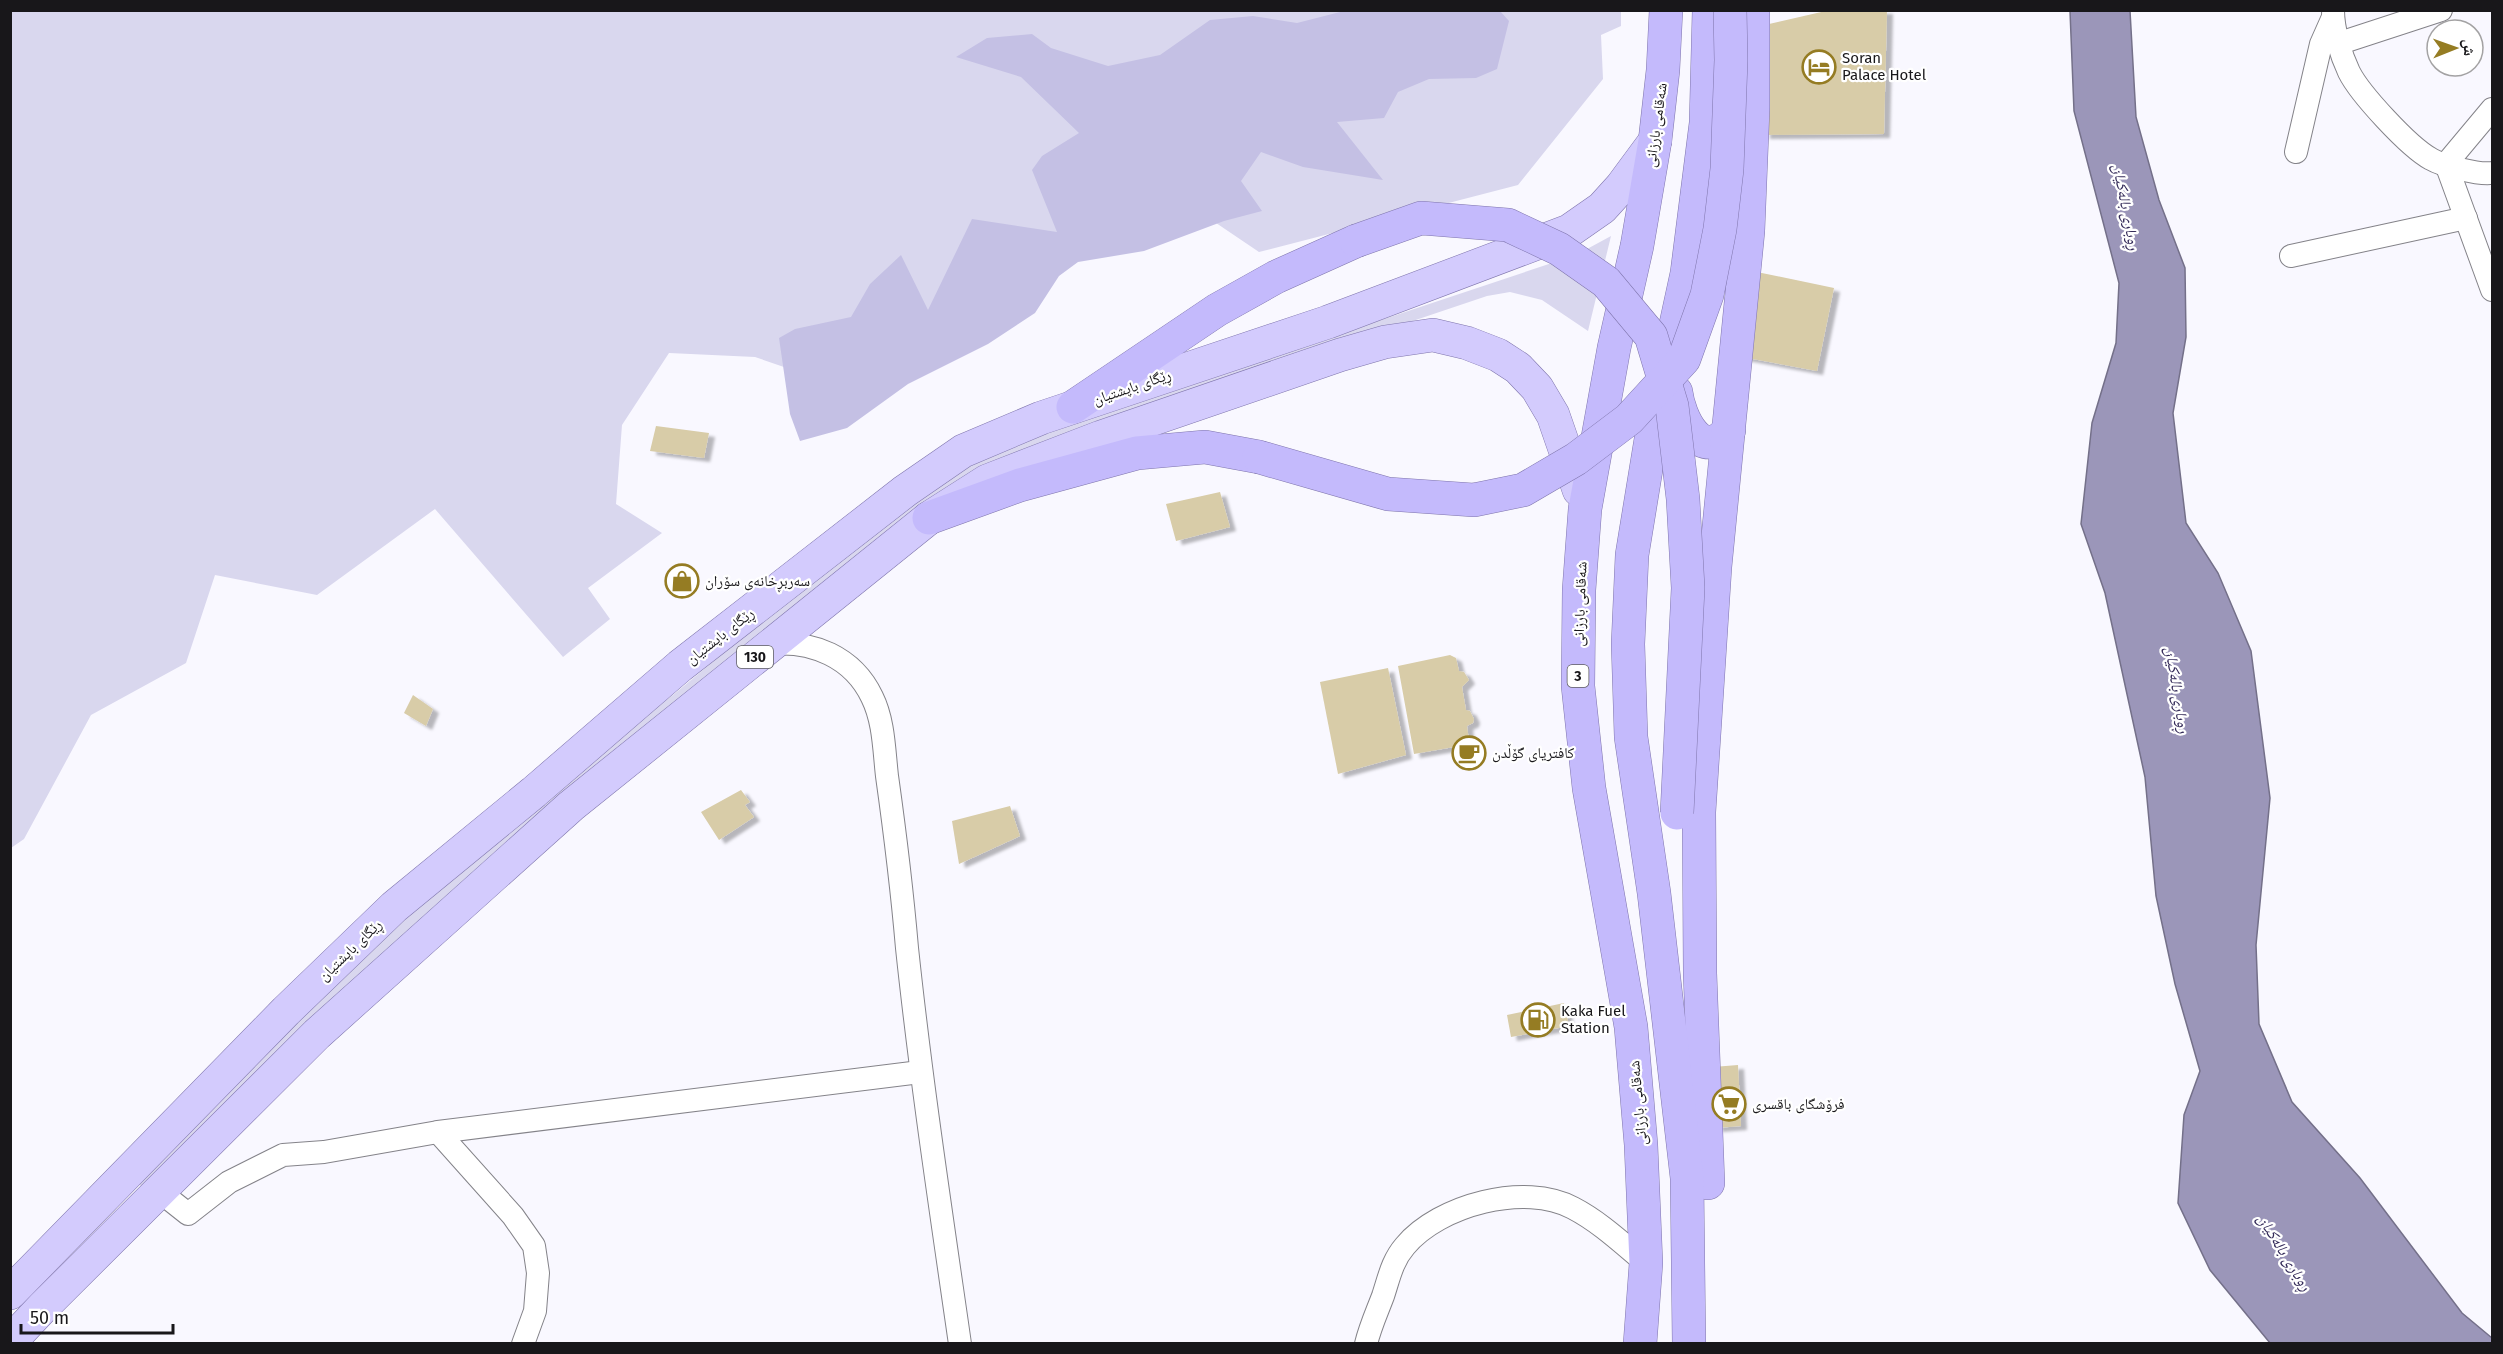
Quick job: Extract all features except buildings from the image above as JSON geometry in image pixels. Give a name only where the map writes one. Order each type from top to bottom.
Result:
[{"type":"highway","name":"شەقامی بارزانی","points":[[1640,1344],[1646,1263],[1641,1145],[1631,1027],[1589,788],[1578,686],[1579,590],[1585,509],[1655,141],[1663,70],[1666,10]]},
{"type":"highway","points":[[1687,1178],[1654,892],[1631,737],[1628,644],[1632,555],[1651,439],[1687,273],[1706,123],[1709,10]]},
{"type":"highway","points":[[929,518],[1020,485],[1137,453],[1205,447],[1259,457],[1388,494],[1474,500],[1523,490],[1576,459],[1629,419],[1684,359],[1707,295],[1720,229],[1727,169],[1731,60],[1730,10]]},
{"type":"highway","points":[[1688,1281],[1701,1251],[1708,1219],[1698,843],[1713,600],[1748,231],[1754,108],[1753,10]]},
{"type":"highway","points":[[1073,407],[1217,310],[1276,277],[1356,241],[1420,218],[1508,225],[1559,249],[1606,282],[1651,336],[1672,406],[1683,499],[1688,577],[1677,813],[1689,1344]]},
{"type":"highway","points":[[1675,328],[1676,397],[1687,426],[1714,463],[1723,497]]},
{"type":"highway","points":[[1694,436],[1713,441],[1725,435],[1729,430]]},
{"type":"main road","name":"ڕێگای باپشتیان","points":[[10,1293],[286,1011],[394,907],[534,792],[680,666],[905,491],[963,451],[1041,418],[1328,322],[1569,231],[1602,208],[1621,187],[1655,141]]},
{"type":"main road","name":"130","points":[[10,1342],[326,1026],[572,807],[770,644],[929,518],[987,481],[1101,436],[1340,356],[1385,342],[1433,335],[1467,343],[1498,355],[1518,368],[1537,388],[1553,415],[1585,509]]},
{"type":"main road","points":[[112,1189],[148,1202]]},
{"type":"street","points":[[2340,43],[2441,10]]},
{"type":"street","points":[[2333,14],[2350,74],[2388,123],[2431,159],[2483,174],[2493,173]]},
{"type":"street","points":[[2296,152],[2321,44],[2333,14]]},
{"type":"street","points":[[2446,164],[2493,109]]},
{"type":"street","points":[[2446,164],[2493,290]]},
{"type":"street","points":[[2291,256],[2466,218]]},
{"type":"street","points":[[770,644],[786,642],[830,653],[842,661],[864,683],[878,710],[899,867],[920,1072],[960,1344]]},
{"type":"street","points":[[148,1202],[188,1214],[229,1182],[283,1155],[324,1152],[438,1132],[920,1072]]},
{"type":"street","points":[[438,1132],[513,1216],[534,1246],[538,1273],[535,1311],[523,1344]]},
{"type":"street","points":[[1366,1344],[1390,1270],[1404,1247],[1422,1228],[1476,1202],[1508,1198],[1543,1199],[1571,1207],[1601,1225],[1646,1263]]},
{"type":"shaded area","points":[[11,11],[1621,11],[1621,26],[1601,35],[1603,79],[1518,185],[1259,252],[1188,204],[816,378],[755,357],[669,353],[622,425],[616,504],[662,533],[588,588],[610,619],[563,657],[435,509],[317,595],[215,575],[186,663],[91,715],[24,839],[11,848]]},
{"type":"shaded area","points":[[1344,11],[1500,11],[1509,21],[1497,69],[1476,78],[1429,79],[1398,92],[1384,118],[1337,122],[1383,180],[1303,167],[1261,152],[1241,181],[1262,211],[1224,221],[1144,251],[1078,262],[1059,276],[1035,313],[988,344],[908,384],[847,428],[800,441],[790,414],[779,338],[795,329],[851,317],[870,284],[901,255],[928,310],[972,219],[1057,232],[1032,170],[1042,156],[1079,133],[1021,77],[956,57],[987,38],[1032,34],[1051,48],[1108,66],[1160,55],[1210,20],[1253,16],[1297,23]]},
{"type":"shaded area","points":[[1611,236],[1588,331],[1542,300],[1510,292],[1487,296],[996,461],[146,1193],[138,1182],[303,1011],[443,885],[610,741],[673,695],[756,626],[915,502],[955,474],[988,455],[1042,433],[1576,255]]},
{"type":"water","name":"ڕوباری بالەکیان","points":[[2070,11],[2130,11],[2136,117],[2159,200],[2185,268],[2186,337],[2173,413],[2186,523],[2218,573],[2251,651],[2270,798],[2256,945],[2259,1024],[2292,1102],[2360,1178],[2462,1313],[2492,1338],[2492,1343],[2270,1343],[2210,1270],[2178,1203],[2184,1115],[2200,1071],[2175,984],[2156,896],[2145,777],[2105,593],[2081,524],[2092,423],[2116,343],[2119,283],[2074,111]]},
{"type":"place","name":"Soran Palace Hotel","points":[[1819,67]]},
{"type":"place","name":"سەربڕخانەی سۆران","points":[[682,581]]},
{"type":"place","name":"کافتریای گۆڵدن","points":[[1469,753]]},
{"type":"place","name":"Kaka Fuel Station","points":[[1538,1020]]},
{"type":"place","name":"فرۆشگای باقسری","points":[[1729,1104]]}]
